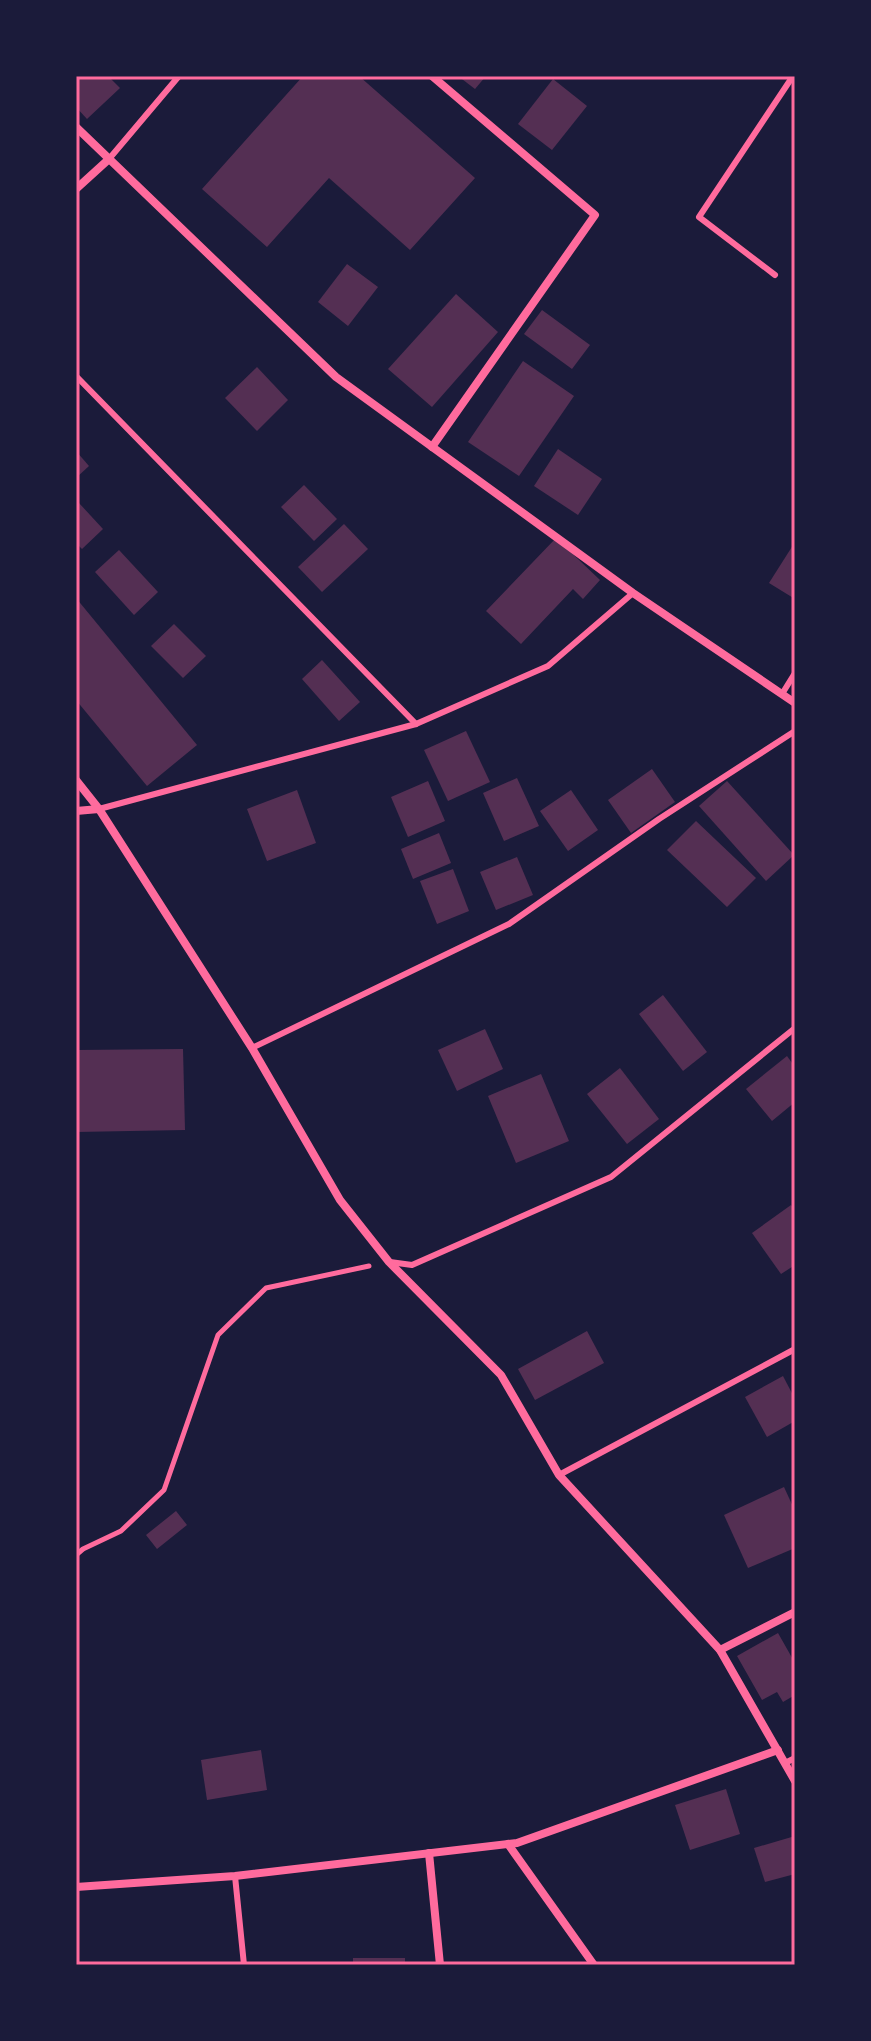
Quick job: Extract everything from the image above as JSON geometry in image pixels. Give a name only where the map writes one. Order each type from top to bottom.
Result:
[{"type":"street","points":[[432,76],[595,215],[432,447]]},
{"type":"street","points":[[76,127],[336,377],[633,593],[795,703]]},
{"type":"street","points":[[76,189],[109,159]]},
{"type":"street","points":[[76,780],[99,809],[252,1048],[340,1200],[389,1262],[501,1375],[559,1475],[720,1650],[795,1781]]},
{"type":"street","points":[[76,811],[99,809]]},
{"type":"street","points":[[720,1650],[795,1612]]},
{"type":"street","points":[[76,1887],[235,1876],[517,1843],[778,1750]]},
{"type":"street","points":[[508,1844],[594,1965]]},
{"type":"street","points":[[429,1853],[440,1965]]},
{"type":"lane","points":[[109,159],[179,76]]},
{"type":"lane","points":[[775,275],[699,217],[793,76]]},
{"type":"lane","points":[[76,376],[416,724]]},
{"type":"lane","points":[[99,809],[416,724],[548,666],[633,593]]},
{"type":"lane","points":[[782,694],[795,673]]},
{"type":"lane","points":[[252,1048],[509,924],[659,819],[795,731]]},
{"type":"lane","points":[[389,1262],[412,1265],[611,1177],[795,1028]]},
{"type":"lane","points":[[559,1475],[795,1349]]},
{"type":"lane","points":[[785,1763],[795,1758]]},
{"type":"lane","points":[[235,1876],[244,1965]]},
{"type":"path","points":[[76,1555],[121,1531],[164,1490],[218,1335],[266,1288],[389,1262]]},
{"type":"building","points":[[76,76],[108,76],[120,88],[87,119],[76,107]]},
{"type":"building","points":[[303,76],[359,76],[475,178],[410,250],[329,178],[267,247],[202,189]]},
{"type":"building","points":[[458,76],[486,76],[475,89]]},
{"type":"building","points":[[553,79],[587,106],[552,150],[518,124]]},
{"type":"building","points":[[347,264],[378,287],[348,326],[318,302]]},
{"type":"building","points":[[456,294],[498,332],[432,407],[388,369]]},
{"type":"building","points":[[542,310],[590,345],[572,369],[524,334]]},
{"type":"building","points":[[523,361],[574,396],[519,476],[468,442]]},
{"type":"building","points":[[257,367],[288,400],[257,431],[225,398]]},
{"type":"building","points":[[558,449],[602,479],[578,515],[534,486]]},
{"type":"building","points":[[76,451],[89,466],[76,478]]},
{"type":"building","points":[[304,485],[337,519],[314,541],[281,507]]},
{"type":"building","points":[[79,503],[103,529],[82,549],[76,543],[76,506]]},
{"type":"building","points":[[344,524],[368,549],[322,592],[298,567]]},
{"type":"building","points":[[556,538],[600,580],[583,599],[573,589],[521,644],[486,611]]},
{"type":"building","points":[[795,542],[795,599],[769,583]]},
{"type":"building","points":[[119,550],[158,592],[134,615],[95,572]]},
{"type":"building","points":[[76,598],[197,745],[147,786],[76,700]]},
{"type":"building","points":[[174,624],[206,656],[183,678],[151,646]]},
{"type":"building","points":[[322,660],[360,702],[339,721],[302,679]]},
{"type":"building","points":[[466,731],[490,782],[448,801],[424,750]]},
{"type":"building","points":[[652,769],[675,802],[631,833],[608,800]]},
{"type":"building","points":[[517,778],[539,826],[504,841],[483,793]]},
{"type":"building","points":[[428,781],[445,821],[408,837],[391,797]]},
{"type":"building","points":[[727,781],[794,855],[766,881],[699,806]]},
{"type":"building","points":[[297,790],[316,843],[267,861],[247,809]]},
{"type":"building","points":[[571,790],[598,830],[568,851],[540,811]]},
{"type":"building","points":[[696,821],[756,878],[727,907],[667,850]]},
{"type":"building","points":[[439,833],[451,863],[413,879],[401,849]]},
{"type":"building","points":[[517,857],[533,895],[496,910],[480,872]]},
{"type":"building","points":[[453,869],[469,911],[437,924],[420,881]]},
{"type":"building","points":[[663,995],[707,1052],[683,1071],[639,1014]]},
{"type":"building","points":[[485,1029],[503,1069],[457,1091],[438,1050]]},
{"type":"building","points":[[183,1049],[185,1130],[76,1132],[76,1050]]},
{"type":"building","points":[[787,1056],[795,1067],[795,1102],[772,1121],[746,1089]]},
{"type":"building","points":[[620,1068],[659,1119],[627,1144],[587,1094]]},
{"type":"building","points":[[541,1074],[569,1141],[516,1163],[488,1096]]},
{"type":"building","points":[[791,1205],[795,1211],[795,1265],[781,1274],[752,1233]]},
{"type":"building","points":[[587,1331],[604,1363],[535,1400],[518,1369]]},
{"type":"building","points":[[783,1376],[795,1399],[795,1421],[767,1437],[745,1397]]},
{"type":"building","points":[[784,1487],[795,1511],[795,1548],[748,1568],[724,1515]]},
{"type":"building","points":[[176,1511],[187,1525],[157,1549],[146,1535]]},
{"type":"building","points":[[778,1633],[795,1663],[795,1695],[783,1702],[777,1692],[762,1700],[737,1656]]},
{"type":"building","points":[[261,1750],[267,1790],[207,1800],[201,1760]]},
{"type":"building","points":[[726,1789],[740,1834],[690,1850],[675,1805]]},
{"type":"building","points":[[795,1836],[795,1874],[765,1882],[754,1848]]},
{"type":"building","points":[[353,1958],[405,1958],[405,1965],[353,1965]]}]
